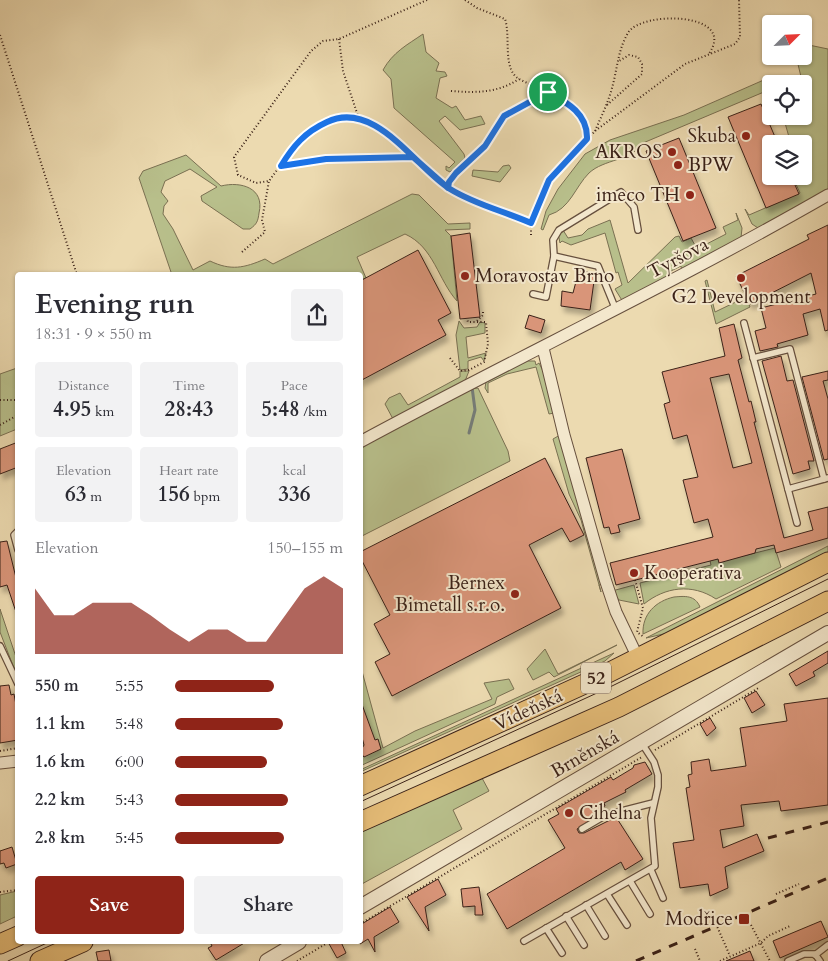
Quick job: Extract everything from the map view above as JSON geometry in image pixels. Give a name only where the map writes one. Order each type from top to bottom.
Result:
[{"type":"highway","name":"Vídeňská","points":[[363,785],[638,658],[828,562]]},
{"type":"highway","name":"Vídeňská","points":[[363,821],[619,706],[828,601]]},
{"type":"highway","points":[[40,961],[78,944]]},
{"type":"street","name":"Tyršova","points":[[363,440],[477,379],[543,348],[706,264],[828,195]]},
{"type":"street","points":[[543,348],[564,435],[605,579],[616,612],[638,658]]},
{"type":"street","name":"Brněnská","points":[[363,905],[645,748],[828,632]]},
{"type":"street","points":[[0,763],[15,761]]},
{"type":"street","points":[[267,961],[296,944]]},
{"type":"lane","points":[[533,294],[546,297],[554,256],[553,240],[559,230],[622,192],[634,207],[638,230]]},
{"type":"lane","points":[[554,256],[598,266],[616,310]]},
{"type":"lane","points":[[744,324],[797,523]]},
{"type":"lane","points":[[753,358],[790,348],[826,478],[788,489]]},
{"type":"lane","points":[[0,646],[15,678]]},
{"type":"lane","points":[[524,941],[655,866],[650,818],[658,787],[658,775],[645,748]]},
{"type":"lane","points":[[363,777],[374,772],[396,771]]},
{"type":"lane","points":[[582,829],[606,815],[653,803]]},
{"type":"lane","points":[[651,870],[663,898]]},
{"type":"lane","points":[[630,882],[650,914]]},
{"type":"lane","points":[[607,894],[627,925]]},
{"type":"lane","points":[[586,905],[605,936]]},
{"type":"lane","points":[[566,916],[584,945]]},
{"type":"lane","points":[[546,928],[562,954]]},
{"type":"lane","points":[[788,961],[804,954],[815,955],[828,945]]},
{"type":"lane","points":[[815,955],[820,961]]},
{"type":"path","points":[[269,181],[256,183],[238,175],[234,157],[311,52],[323,41],[339,39],[427,0]]},
{"type":"path","points":[[465,0],[477,8],[505,19],[508,30],[509,66],[511,73],[519,79],[570,104],[583,118],[587,139]]},
{"type":"path","points":[[531,235],[531,223],[549,180],[595,131],[685,64],[735,44],[740,37],[739,0]]},
{"type":"path","points":[[595,131],[606,106],[628,32],[635,25],[649,20],[692,20],[704,24],[714,32],[716,39],[708,55]]},
{"type":"path","points":[[0,35],[76,272]]},
{"type":"path","points":[[339,39],[342,71],[358,117]]},
{"type":"path","points":[[606,106],[642,74],[642,64],[638,57],[629,55],[618,62]]},
{"type":"path","points":[[451,91],[489,91],[506,87],[519,79]]},
{"type":"path","points":[[448,188],[449,182],[456,173],[485,146],[504,116],[548,92]]},
{"type":"path","points":[[242,252],[265,232],[262,220],[269,181],[292,148],[310,129],[336,117],[358,117],[382,130],[448,188],[474,203],[531,223]]},
{"type":"path","points":[[281,166],[326,159],[413,157]]},
{"type":"path","points":[[477,321],[483,315],[483,310]]},
{"type":"path","points":[[450,358],[460,371],[469,370],[484,362],[488,344],[486,322],[468,322],[467,318]]},
{"type":"path","points":[[0,400],[15,400]]},
{"type":"path","points":[[0,425],[15,417]]},
{"type":"path","points":[[635,580],[643,608],[637,632],[644,637]]},
{"type":"path","points":[[363,922],[645,748],[768,683]]},
{"type":"path","points":[[0,751],[15,748]]},
{"type":"path","points":[[776,894],[799,884]]},
{"type":"path","points":[[0,892],[15,890]]},
{"type":"path","points":[[716,924],[730,956]]},
{"type":"path","points":[[751,925],[770,961]]},
{"type":"path","points":[[720,961],[761,943],[768,936],[790,926]]},
{"type":"path","points":[[297,961],[326,944]]},
{"type":"path","points":[[695,949],[700,961]]},
{"type":"green space","points":[[423,34],[426,52],[439,63],[436,71],[445,72],[447,76],[440,78],[436,98],[452,108],[456,106],[465,120],[481,116],[485,124],[460,130],[445,116],[439,121],[465,158],[450,172],[446,170],[446,166],[449,168],[455,162],[394,108],[391,79],[383,70],[406,45]]},
{"type":"green space","points":[[812,46],[828,49],[828,189],[758,228],[752,224],[745,209],[749,215],[800,193],[796,185],[812,185],[812,135],[788,135],[786,125],[812,125],[812,75],[801,75],[798,65],[812,65]]},
{"type":"green space","points":[[762,81],[762,93],[643,143],[638,149],[625,157],[595,168],[584,179],[567,203],[549,215],[543,230],[541,229],[546,211],[558,189],[585,154],[610,140],[684,115]]},
{"type":"green space","points":[[186,155],[221,186],[243,186],[255,192],[260,204],[258,218],[256,224],[250,229],[243,229],[202,201],[201,196],[217,187],[190,169],[165,181],[161,192],[168,201],[164,206],[163,214],[173,229],[193,270],[210,261],[231,267],[250,265],[265,259],[273,264],[412,194],[419,195],[448,224],[470,223],[470,229],[445,230],[451,236],[457,301],[423,247],[405,234],[357,257],[366,278],[363,280],[363,272],[171,272],[139,178],[143,171]]},
{"type":"green space","points":[[509,165],[511,168],[500,182],[472,176],[473,170],[498,172],[503,166]]},
{"type":"green space","points":[[736,213],[742,228],[741,238],[682,272],[681,266],[669,272],[669,278],[623,302],[615,289],[622,285],[618,272],[616,273],[605,233],[571,245],[562,241],[560,243],[558,233],[563,230],[568,238],[582,235],[588,229],[610,220],[628,283],[675,237],[679,236],[682,242],[691,238],[697,249],[726,234],[723,227],[738,220]]},
{"type":"green space","points":[[707,280],[715,312],[746,297],[750,307],[716,324],[705,281]]},
{"type":"green space","points":[[459,321],[464,328],[477,327],[480,322],[485,323],[485,333],[466,337],[468,358],[486,353],[484,361],[481,357],[468,361],[468,369],[460,370],[456,335]]},
{"type":"green space","points":[[528,361],[535,361],[536,365],[539,363],[545,375],[603,584],[599,585],[581,520],[569,494],[553,439],[560,435],[554,413],[549,414],[536,367],[507,374],[488,383],[488,393],[485,388],[486,382]]},
{"type":"green space","points":[[15,369],[15,430],[0,436],[0,374]]},
{"type":"green space","points":[[460,371],[469,371],[465,381],[393,419],[385,404],[389,398],[400,393],[408,405],[460,377]]},
{"type":"green space","points":[[478,388],[508,451],[510,461],[363,535],[363,445],[470,389]]},
{"type":"green space","points":[[828,546],[828,553],[668,633],[646,638]]},
{"type":"green space","points":[[775,548],[781,567],[716,599],[698,591],[679,589],[661,594],[644,604],[640,583],[711,565],[708,553],[716,550],[719,562]]},
{"type":"green space","points":[[634,585],[639,604],[619,600],[612,591]]},
{"type":"green space","points":[[674,597],[692,598],[700,607],[643,634],[645,620],[651,610],[661,602]]},
{"type":"green space","points":[[0,609],[15,654],[15,671],[0,632]]},
{"type":"green space","points":[[617,645],[554,677],[549,672],[533,680],[527,669],[545,649],[558,674]]},
{"type":"green space","points":[[614,653],[605,661],[363,771],[363,769]]},
{"type":"green space","points":[[363,675],[383,748],[415,731],[492,699],[484,683],[509,679],[514,689],[497,697],[495,704],[363,765]]},
{"type":"green space","points":[[482,778],[489,791],[453,810],[462,829],[363,883],[363,830]]},
{"type":"green space","points":[[15,891],[15,917],[0,924],[0,895]]},
{"type":"building","points":[[761,104],[762,125],[770,125],[774,135],[762,135],[762,185],[795,185],[799,194],[766,208],[728,117]]},
{"type":"building","points":[[679,138],[716,228],[683,241],[646,151]]},
{"type":"building","points":[[828,225],[828,330],[825,331],[820,309],[803,314],[808,335],[777,344],[778,347],[760,351],[755,331],[766,328],[761,308],[816,294],[811,273],[750,304],[736,276],[809,239],[807,235]]},
{"type":"building","name":"Moravostav Brno","points":[[470,233],[480,317],[460,319],[451,236]]},
{"type":"building","points":[[418,250],[451,313],[438,320],[446,335],[363,379],[363,279]]},
{"type":"building","points":[[579,270],[595,274],[590,310],[561,306],[562,291],[573,293]]},
{"type":"building","points":[[529,315],[545,320],[541,333],[525,328]]},
{"type":"building","points":[[734,324],[742,358],[738,360],[749,402],[751,401],[756,422],[754,422],[784,538],[813,530],[808,512],[828,507],[828,538],[776,553],[774,545],[756,549],[755,553],[719,563],[718,559],[616,585],[610,563],[713,537],[708,519],[694,523],[683,480],[698,477],[687,435],[673,439],[664,404],[670,402],[662,372],[725,356],[719,328]],"holes":[[[729,374],[752,463],[733,468],[710,378]]]},
{"type":"building","points":[[781,356],[787,381],[793,380],[814,461],[808,461],[810,469],[793,474],[762,361]]},
{"type":"building","points":[[828,371],[828,380],[823,381],[828,399],[828,459],[824,460],[802,377]]},
{"type":"building","points":[[15,443],[15,468],[0,474],[0,449]]},
{"type":"building","points":[[622,449],[640,519],[618,525],[620,532],[611,534],[609,527],[604,528],[586,458]]},
{"type":"building","points":[[545,458],[584,535],[570,542],[562,528],[529,545],[561,608],[392,696],[375,662],[390,654],[374,624],[390,615],[363,563],[363,550]]},
{"type":"building","points":[[7,541],[15,574],[15,609],[7,585],[0,587],[0,542]]},
{"type":"building","points":[[828,651],[828,663],[813,672],[815,676],[796,686],[789,674]]},
{"type":"building","points":[[9,685],[11,695],[14,694],[15,740],[0,743],[0,686]]},
{"type":"building","points":[[756,691],[765,705],[752,713],[744,698]]},
{"type":"building","points":[[828,698],[828,805],[781,811],[779,801],[741,805],[744,826],[720,830],[723,848],[757,834],[764,851],[725,867],[728,888],[710,896],[708,884],[680,888],[673,843],[694,840],[686,788],[690,787],[688,775],[692,774],[691,762],[709,759],[711,771],[746,766],[740,728],[787,721],[784,704]]},
{"type":"building","points":[[363,707],[375,740],[378,739],[381,749],[364,757]]},
{"type":"building","points":[[710,718],[716,728],[707,736],[700,724]]},
{"type":"building","points":[[645,762],[652,774],[625,790],[626,792],[604,803],[605,806],[600,808],[602,812],[577,829],[579,833],[584,833],[616,817],[643,859],[625,870],[621,862],[507,929],[487,894],[565,848],[548,820],[559,814],[556,809],[611,777],[613,780],[633,768],[634,765]]},
{"type":"building","points":[[12,847],[15,865],[6,868],[4,863],[0,864],[0,851]]},
{"type":"building","points":[[438,879],[446,895],[425,907],[429,931],[407,897]]},
{"type":"building","points":[[479,887],[483,915],[475,915],[475,906],[463,907],[461,889]]},
{"type":"building","points":[[390,907],[399,922],[374,937],[375,952],[368,939],[363,942],[363,923]]},
{"type":"building","points":[[821,921],[828,937],[780,958],[773,941]]},
{"type":"building","points":[[211,944],[243,944],[216,960],[208,948],[212,946]]},
{"type":"building","points":[[329,944],[342,944],[346,953],[337,958]]},
{"type":"building","points":[[109,950],[111,961],[98,961],[96,952]]},
{"type":"building","points":[[750,951],[754,961],[726,961]]},
{"type":"waterway","points":[[469,433],[475,410],[472,387]]},
{"type":"tram line","points":[[363,801],[610,687],[828,579]]},
{"type":"tram line","points":[[8,961],[45,944]]},
{"type":"railway","points":[[768,838],[828,822]]},
{"type":"railway","points":[[636,961],[828,878]]},
{"type":"place","name":"Skuba","points":[[746,136]]},
{"type":"place","name":"AKROS","points":[[672,152]]},
{"type":"place","name":"BPW","points":[[678,165]]},
{"type":"place","name":"imeco TH","points":[[690,195]]},
{"type":"place","name":"Moravostav Brno","points":[[465,276]]},
{"type":"place","name":"G2 Development","points":[[741,278]]},
{"type":"place","name":"Kooperativa","points":[[634,573]]},
{"type":"place","name":"Bernex Bimetall s.r.o.","points":[[515,594]]},
{"type":"place","name":"Cihelna","points":[[569,813]]},
{"type":"place","name":"Modřice","points":[[744,919]]},
{"type":"route","points":[[548,92],[504,116],[498,129],[485,146],[456,173],[449,182],[448,188],[413,157],[392,156],[355,160],[326,159],[281,166],[292,148],[310,129],[336,117],[358,117],[382,130],[413,157],[448,188],[474,203],[531,223],[549,180],[587,139],[583,118],[570,104],[548,92]]}]
